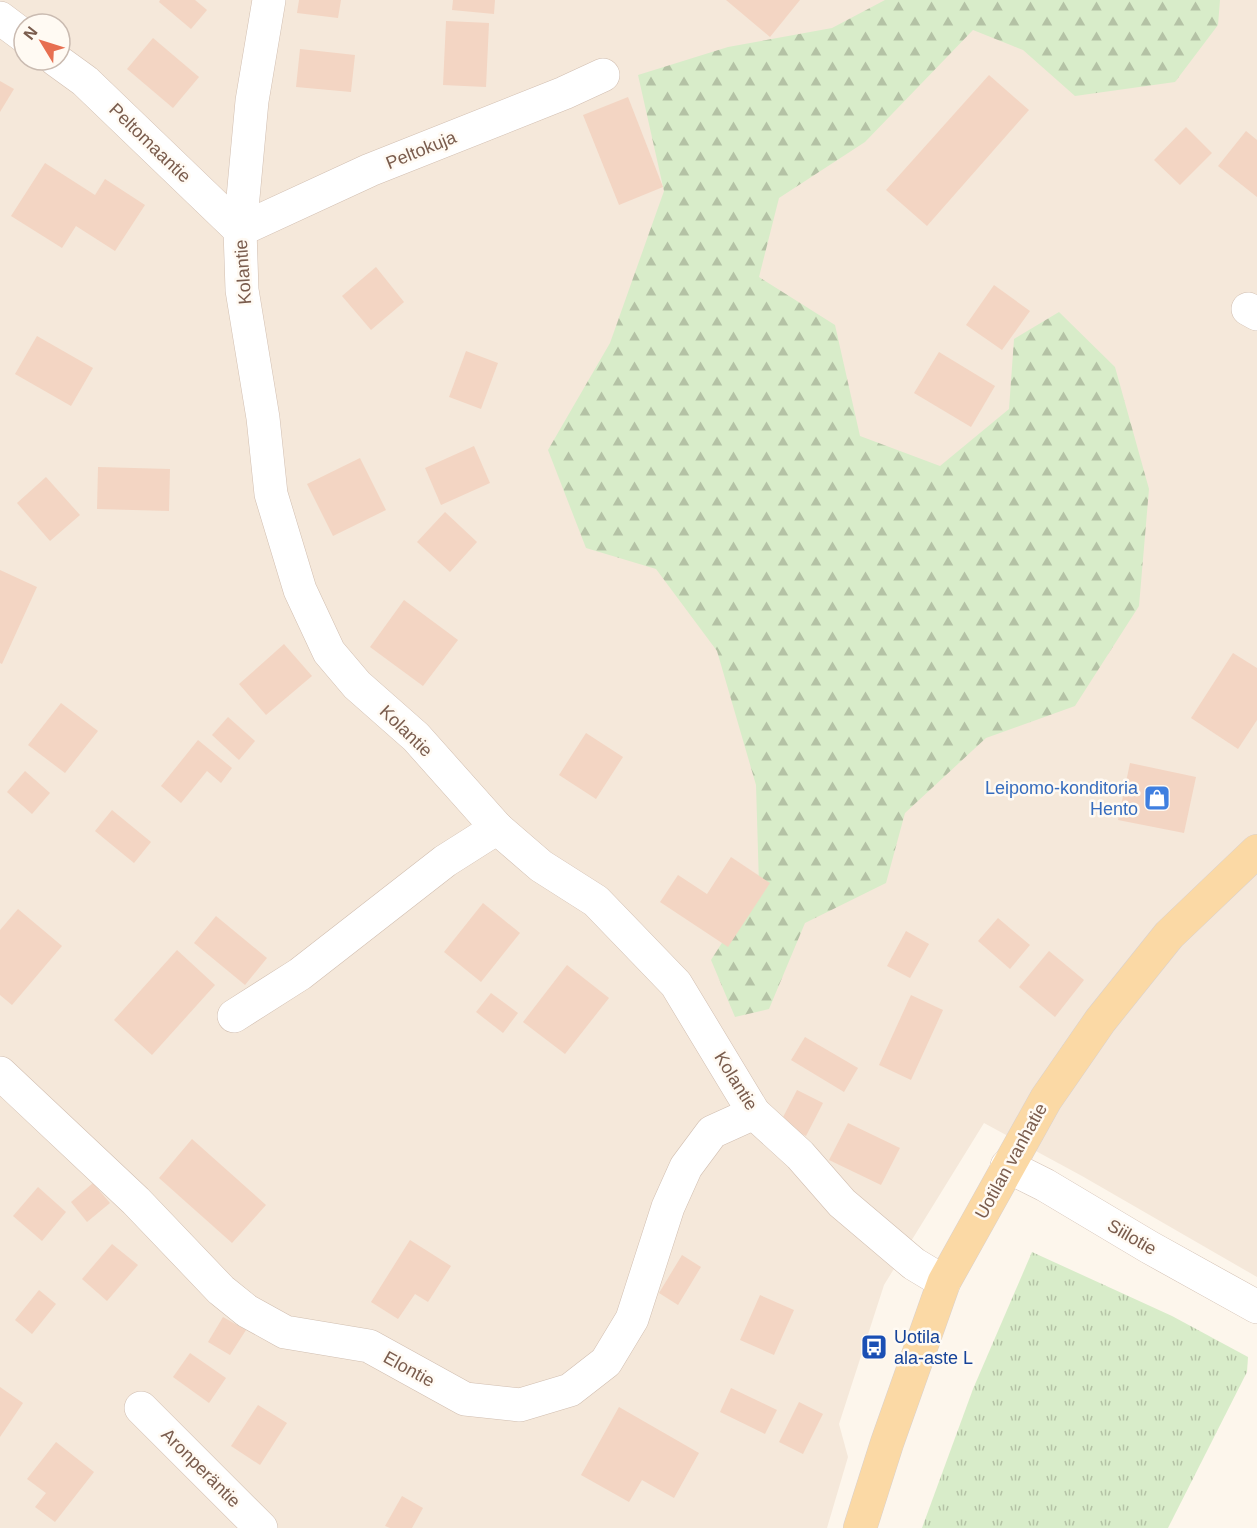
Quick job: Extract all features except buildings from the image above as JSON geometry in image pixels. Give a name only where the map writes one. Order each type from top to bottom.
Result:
[{"type":"main road","name":"Uotilan vanhatie","points":[[860,1528],[887,1443],[944,1282],[1046,1099],[1100,1021],[1169,935],[1257,851]]},
{"type":"street","name":"Kolantie","points":[[269,0],[252,102],[240,230],[242,290],[271,494],[300,590],[329,652],[357,685],[416,737],[497,828],[541,866],[596,901],[676,984],[754,1113],[800,1155],[842,1203],[914,1264],[944,1282]]},
{"type":"street","name":"Peltomaantie","points":[[72,72],[85,81],[240,230]]},
{"type":"street","name":"Peltokuja","points":[[240,230],[370,171],[603,75]]},
{"type":"street","points":[[234,1016],[300,974],[445,861],[497,828]]},
{"type":"street","name":"Elontie","points":[[0,1073],[136,1201],[221,1290],[247,1311],[285,1332],[369,1346],[465,1399],[520,1405],[570,1390],[606,1362],[632,1319],[668,1207],[686,1167],[712,1132],[754,1113]]},
{"type":"street","name":"Siilotie","points":[[1007,1166],[1045,1185],[1149,1247],[1257,1307]]},
{"type":"street","name":"Aronperäntie","points":[[141,1408],[261,1528]]},
{"type":"shaded area","points":[[0,0],[1257,0],[1257,1277],[1082,1176],[984,1123],[884,1285],[839,1424],[848,1457],[827,1528],[0,1528]]},
{"type":"green space","points":[[885,0],[1220,0],[1218,25],[1175,82],[1075,96],[1023,50],[973,30],[865,142],[779,198],[759,277],[835,325],[860,436],[940,466],[1009,409],[1014,339],[1059,312],[1115,367],[1149,489],[1139,606],[1075,706],[986,738],[905,813],[886,883],[805,923],[769,1009],[735,1017],[711,960],[759,885],[756,785],[717,651],[656,569],[586,548],[548,450],[610,343],[664,191],[638,75],[728,47],[832,28]]},
{"type":"green space","points":[[1032,1252],[1172,1316],[1248,1357],[1247,1372],[1168,1528],[922,1528],[973,1389]]},
{"type":"place","name":"Leipomo-konditoria Hento","points":[[1157,798]]},
{"type":"place","name":"Uotila ala-aste L","points":[[874,1347]]}]
